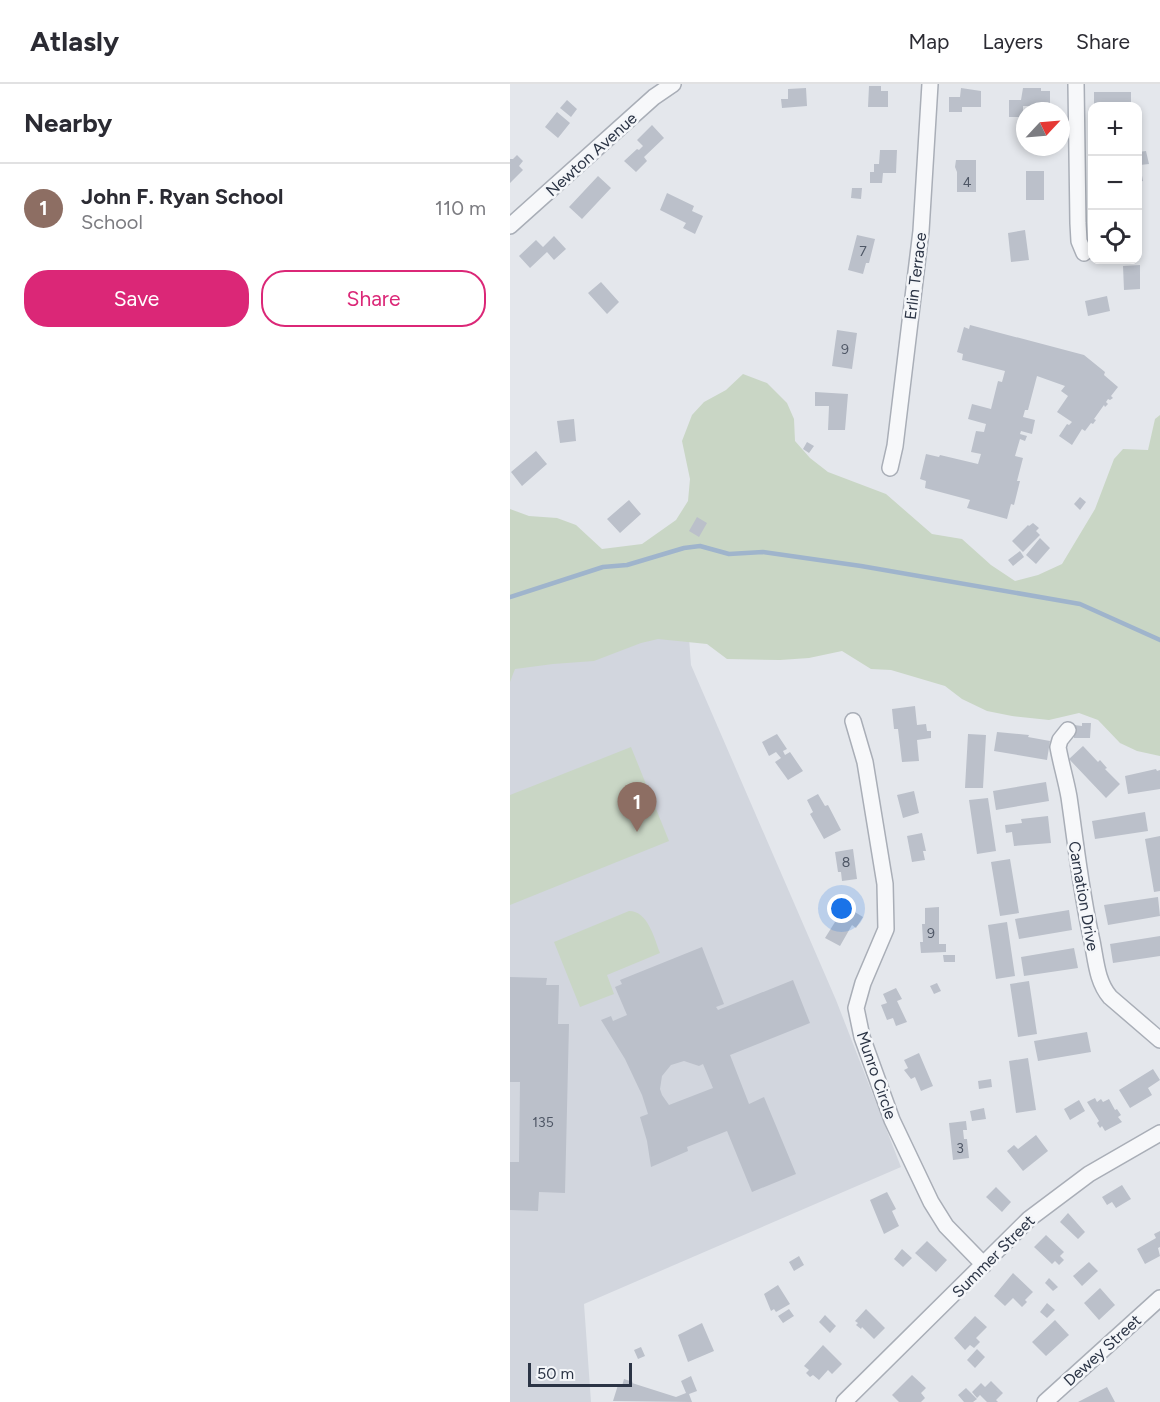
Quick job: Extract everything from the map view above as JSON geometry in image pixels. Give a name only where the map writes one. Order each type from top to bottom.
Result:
[{"type":"street","name":"Newton Avenue","points":[[510,226],[654,97],[673,84]]},
{"type":"street","name":"Erlin Terrace","points":[[890,468],[895,446],[921,231],[930,84]]},
{"type":"street","points":[[1076,84],[1078,223],[1079,240],[1084,253]]},
{"type":"street","name":"Munro Circle","points":[[853,721],[867,772],[886,903],[886,929],[862,983],[856,1008],[862,1037],[892,1120],[931,1202],[946,1226],[984,1266]]},
{"type":"street","name":"Carnation Drive","points":[[1068,730],[1060,740],[1058,747],[1069,797],[1073,838],[1088,923],[1100,978],[1104,990],[1110,997],[1160,1040]]},
{"type":"street","name":"Summer Street","points":[[844,1402],[984,1266],[1014,1233],[1049,1203],[1089,1174],[1160,1133]]},
{"type":"street","name":"Dewey Street","points":[[1045,1402],[1160,1298]]},
{"type":"shaded area","points":[[683,556],[691,665],[836,1000],[901,1167],[584,1304],[591,1402],[510,1402],[510,608]]},
{"type":"green space","points":[[743,374],[767,383],[787,403],[794,419],[795,441],[810,458],[828,472],[886,494],[932,534],[962,539],[991,565],[1015,581],[1038,575],[1062,564],[1095,509],[1114,459],[1123,449],[1148,450],[1155,419],[1160,415],[1160,756],[1137,751],[1120,743],[1098,720],[1079,713],[1049,720],[987,711],[962,699],[945,686],[891,670],[871,669],[842,651],[809,658],[727,659],[707,644],[658,639],[594,661],[515,669],[510,682],[510,509],[529,516],[557,518],[576,525],[602,549],[642,544],[676,520],[688,501],[690,479],[682,441],[692,415],[704,402],[726,390]]},
{"type":"green space","points":[[631,747],[669,841],[510,905],[510,795]]},
{"type":"green space","points":[[629,911],[636,912],[646,920],[660,953],[607,975],[614,994],[580,1007],[554,942]]},
{"type":"building","points":[[869,86],[881,86],[881,91],[888,91],[888,107],[868,107]]},
{"type":"building","points":[[806,88],[807,106],[782,108],[781,99],[788,99],[788,89]]},
{"type":"building","points":[[961,88],[981,91],[981,107],[962,107],[962,112],[949,112],[949,97],[960,97]]},
{"type":"building","points":[[1023,88],[1041,88],[1041,91],[1050,91],[1050,102],[1016,102],[1016,117],[1009,117],[1009,100],[1021,100]]},
{"type":"building","points":[[1094,92],[1131,92],[1131,102],[1094,102]]},
{"type":"building","points":[[567,100],[577,109],[571,117],[560,108]]},
{"type":"building","points":[[557,112],[570,123],[558,138],[545,127]]},
{"type":"building","points":[[652,125],[664,138],[644,157],[647,161],[636,172],[624,161],[643,146],[637,140]]},
{"type":"building","points":[[880,150],[897,150],[896,173],[883,173],[882,183],[870,183],[870,172],[874,172],[874,164],[879,164]]},
{"type":"building","points":[[1146,151],[1149,164],[1142,165],[1142,152]]},
{"type":"building","points":[[517,155],[523,161],[519,166],[523,170],[510,183],[510,159]]},
{"type":"building","points":[[956,160],[976,160],[976,192],[957,192]]},
{"type":"building","points":[[1026,171],[1044,171],[1044,200],[1026,200]]},
{"type":"building","points":[[598,176],[611,188],[582,219],[569,207]]},
{"type":"building","points":[[852,188],[862,188],[861,199],[851,198]]},
{"type":"building","points":[[667,193],[694,206],[692,211],[703,216],[695,234],[683,228],[686,223],[660,210]]},
{"type":"building","points":[[1025,230],[1029,260],[1011,262],[1008,233]]},
{"type":"building","points":[[857,235],[875,239],[869,263],[866,263],[863,274],[848,270]]},
{"type":"building","points":[[554,236],[566,249],[554,260],[547,252],[530,268],[519,256],[536,240],[543,247]]},
{"type":"building","points":[[1140,265],[1140,289],[1124,290],[1123,266]]},
{"type":"building","points":[[601,282],[619,302],[607,314],[588,293]]},
{"type":"building","points":[[1107,296],[1110,311],[1088,316],[1085,301]]},
{"type":"building","points":[[970,325],[1084,355],[1105,372],[1104,375],[1118,387],[1111,396],[1113,398],[1108,399],[1106,402],[1108,404],[1105,407],[1104,405],[1093,424],[1091,423],[1085,431],[1082,429],[1072,445],[1059,436],[1067,424],[1072,422],[1057,412],[1068,396],[1061,391],[1065,386],[1037,376],[1028,410],[1025,410],[1023,417],[1035,420],[1032,434],[1021,431],[1020,434],[1027,436],[1025,441],[1020,439],[1015,456],[1023,458],[1014,505],[1011,504],[1007,519],[967,508],[970,500],[925,488],[926,481],[920,479],[926,454],[978,464],[981,454],[971,452],[976,431],[984,432],[986,424],[968,419],[972,404],[991,409],[998,381],[1002,382],[1005,371],[962,360],[963,354],[957,352],[964,327],[969,329]]},
{"type":"building","points":[[837,330],[857,333],[852,369],[832,366]]},
{"type":"building","points":[[815,392],[848,394],[845,430],[828,430],[829,406],[815,406]]},
{"type":"building","points":[[574,419],[576,441],[560,443],[557,421]]},
{"type":"building","points":[[807,442],[814,446],[809,453],[803,449]]},
{"type":"building","points":[[536,451],[547,464],[522,486],[511,472]]},
{"type":"building","points":[[1080,497],[1086,502],[1080,510],[1074,504]]},
{"type":"building","points":[[629,500],[641,514],[620,533],[607,519]]},
{"type":"building","points":[[697,517],[707,523],[699,537],[689,531]]},
{"type":"building","points":[[1033,523],[1039,528],[1036,531],[1040,535],[1023,552],[1012,541]]},
{"type":"building","points":[[1040,538],[1050,548],[1036,564],[1026,555]]},
{"type":"building","points":[[1020,551],[1024,557],[1013,566],[1008,560]]},
{"type":"building","points":[[915,706],[917,725],[926,724],[927,731],[931,731],[931,738],[917,740],[919,761],[902,762],[898,729],[894,729],[892,709]]},
{"type":"building","points":[[1082,723],[1091,723],[1090,738],[1074,738],[1074,725],[1082,726]]},
{"type":"building","points":[[997,732],[1029,735],[1028,737],[1050,741],[1047,760],[994,751]]},
{"type":"building","points":[[777,734],[787,749],[783,751],[785,755],[790,752],[803,771],[788,780],[775,762],[781,758],[776,752],[769,756],[762,742]]},
{"type":"building","points":[[968,734],[986,735],[983,788],[965,788]]},
{"type":"building","points":[[1083,746],[1098,762],[1100,760],[1107,768],[1105,769],[1120,784],[1106,798],[1069,759]]},
{"type":"building","points":[[1160,770],[1160,789],[1128,794],[1125,776]]},
{"type":"building","points":[[1046,782],[1049,801],[996,810],[993,791]]},
{"type":"building","points":[[914,791],[919,813],[903,818],[897,795]]},
{"type":"building","points":[[818,794],[825,806],[828,805],[841,830],[824,839],[810,814],[813,812],[807,800]]},
{"type":"building","points":[[988,798],[996,851],[977,854],[969,800]]},
{"type":"building","points":[[1145,812],[1148,831],[1095,839],[1092,821]]},
{"type":"building","points":[[1048,816],[1051,843],[1014,846],[1012,832],[1006,833],[1005,825],[1022,823],[1021,819]]},
{"type":"building","points":[[922,833],[926,851],[923,851],[925,860],[912,862],[907,836]]},
{"type":"building","points":[[1160,836],[1160,891],[1154,892],[1145,839]]},
{"type":"building","points":[[853,849],[857,879],[842,881],[835,852]]},
{"type":"building","points":[[1010,859],[1019,913],[1000,916],[991,862]]},
{"type":"building","points":[[1158,897],[1160,916],[1108,925],[1104,905]]},
{"type":"building","points":[[845,906],[863,917],[856,928],[852,925],[840,946],[825,938]]},
{"type":"building","points":[[939,907],[939,944],[946,944],[946,952],[921,953],[920,942],[923,942],[922,924],[925,924],[925,908]]},
{"type":"building","points":[[1069,910],[1072,930],[1019,939],[1015,919]]},
{"type":"building","points":[[1007,922],[1015,976],[996,979],[988,925]]},
{"type":"building","points":[[1160,936],[1160,956],[1113,963],[1110,944]]},
{"type":"building","points":[[702,947],[724,1004],[716,1007],[718,1010],[793,980],[810,1023],[730,1055],[749,1104],[764,1097],[796,1174],[752,1192],[727,1131],[687,1147],[688,1151],[651,1167],[640,1117],[648,1114],[642,1095],[625,1059],[601,1020],[611,1016],[613,1021],[627,1015],[615,987],[622,984],[620,980]],"holes":[[[684,1061],[699,1066],[703,1064],[713,1088],[669,1105],[660,1089],[662,1076],[671,1065]]]},
{"type":"building","points":[[1074,948],[1078,968],[1024,976],[1021,957]]},
{"type":"building","points":[[943,955],[955,955],[955,962],[944,962]]},
{"type":"building","points":[[510,977],[547,978],[546,985],[559,985],[558,1024],[569,1024],[565,1193],[539,1192],[538,1211],[510,1210],[510,1162],[519,1162],[520,1082],[510,1082]]},
{"type":"building","points":[[1029,981],[1037,1034],[1018,1037],[1010,984]]},
{"type":"building","points":[[937,983],[941,991],[934,994],[930,986]]},
{"type":"building","points":[[896,988],[902,999],[897,1001],[907,1022],[896,1026],[893,1018],[887,1020],[881,1005],[887,1003],[883,994]]},
{"type":"building","points":[[1087,1032],[1091,1052],[1038,1061],[1034,1041]]},
{"type":"building","points":[[919,1053],[933,1086],[921,1091],[915,1077],[911,1079],[904,1070],[908,1068],[904,1060]]},
{"type":"building","points":[[1028,1058],[1036,1110],[1016,1113],[1009,1061]]},
{"type":"building","points":[[1153,1069],[1160,1080],[1148,1088],[1152,1095],[1130,1108],[1119,1090]]},
{"type":"building","points":[[991,1079],[992,1087],[979,1089],[978,1081]]},
{"type":"building","points":[[1095,1098],[1097,1102],[1101,1099],[1103,1102],[1109,1099],[1121,1115],[1118,1117],[1122,1122],[1105,1131],[1102,1126],[1100,1128],[1097,1123],[1099,1121],[1087,1102]]},
{"type":"building","points":[[1079,1100],[1085,1111],[1070,1120],[1064,1109]]},
{"type":"building","points":[[984,1108],[986,1119],[972,1121],[970,1111]]},
{"type":"building","points":[[966,1121],[967,1130],[963,1130],[964,1139],[967,1139],[969,1158],[953,1160],[949,1123]]},
{"type":"building","points":[[1036,1135],[1048,1151],[1023,1171],[1007,1151],[1014,1145],[1018,1149]]},
{"type":"building","points":[[1122,1185],[1131,1199],[1116,1208],[1112,1202],[1107,1205],[1102,1197]]},
{"type":"building","points":[[996,1187],[1011,1202],[1002,1212],[986,1197]]},
{"type":"building","points":[[887,1192],[896,1209],[892,1211],[899,1226],[884,1234],[870,1200]]},
{"type":"building","points":[[1068,1213],[1085,1232],[1078,1239],[1060,1222]]},
{"type":"building","points":[[1160,1231],[1160,1247],[1158,1248],[1160,1256],[1145,1264],[1137,1249],[1156,1238],[1154,1234]]},
{"type":"building","points":[[1046,1235],[1064,1252],[1060,1256],[1064,1260],[1059,1265],[1055,1261],[1052,1264],[1034,1247]]},
{"type":"building","points":[[927,1241],[947,1260],[936,1272],[915,1253]]},
{"type":"building","points":[[902,1249],[912,1258],[903,1267],[894,1259]]},
{"type":"building","points":[[799,1256],[804,1265],[794,1271],[789,1262]]},
{"type":"building","points":[[1089,1262],[1098,1271],[1082,1286],[1073,1276]]},
{"type":"building","points":[[1013,1273],[1033,1292],[1022,1307],[1013,1298],[1005,1306],[994,1296]]},
{"type":"building","points":[[1049,1278],[1058,1287],[1053,1291],[1045,1283]]},
{"type":"building","points":[[778,1285],[790,1304],[776,1312],[774,1309],[771,1311],[764,1294]]},
{"type":"building","points":[[1100,1288],[1115,1305],[1099,1320],[1084,1303]]},
{"type":"building","points":[[1047,1303],[1055,1310],[1047,1318],[1040,1312]]},
{"type":"building","points":[[789,1309],[794,1316],[783,1323],[778,1316]]},
{"type":"building","points":[[866,1309],[885,1328],[874,1339],[862,1327],[861,1329],[856,1325],[858,1323],[855,1321]]},
{"type":"building","points":[[825,1315],[836,1326],[830,1333],[819,1322]]},
{"type":"building","points":[[975,1316],[987,1327],[976,1338],[980,1342],[974,1348],[970,1345],[965,1350],[954,1338]]},
{"type":"building","points":[[1055,1320],[1069,1335],[1046,1356],[1032,1342]]},
{"type":"building","points":[[702,1323],[714,1351],[688,1362],[678,1335]]},
{"type":"building","points":[[823,1345],[842,1364],[832,1374],[828,1370],[819,1380],[813,1375],[810,1377],[806,1373],[809,1370],[804,1366]]},
{"type":"building","points":[[641,1347],[645,1356],[638,1359],[634,1350]]},
{"type":"building","points":[[977,1349],[985,1357],[975,1368],[967,1360]]},
{"type":"building","points":[[912,1375],[926,1388],[921,1393],[925,1398],[921,1402],[899,1402],[892,1395]]},
{"type":"building","points":[[691,1376],[697,1391],[689,1394],[692,1402],[613,1401],[618,1385],[622,1386],[624,1379],[676,1397],[686,1393],[681,1381]]},
{"type":"building","points":[[991,1381],[1003,1393],[996,1400],[998,1402],[987,1402],[980,1395],[977,1398],[972,1392],[981,1383],[985,1387]]},
{"type":"building","points":[[1107,1387],[1115,1402],[1078,1402]]},
{"type":"building","points":[[966,1388],[977,1399],[973,1402],[964,1402],[958,1395]]},
{"type":"waterway","points":[[510,597],[603,567],[627,565],[684,548],[700,546],[729,554],[763,552],[861,566],[1080,604],[1160,640]]},
{"type":"place","name":"John F. Ryan School","points":[[637,832]]}]
